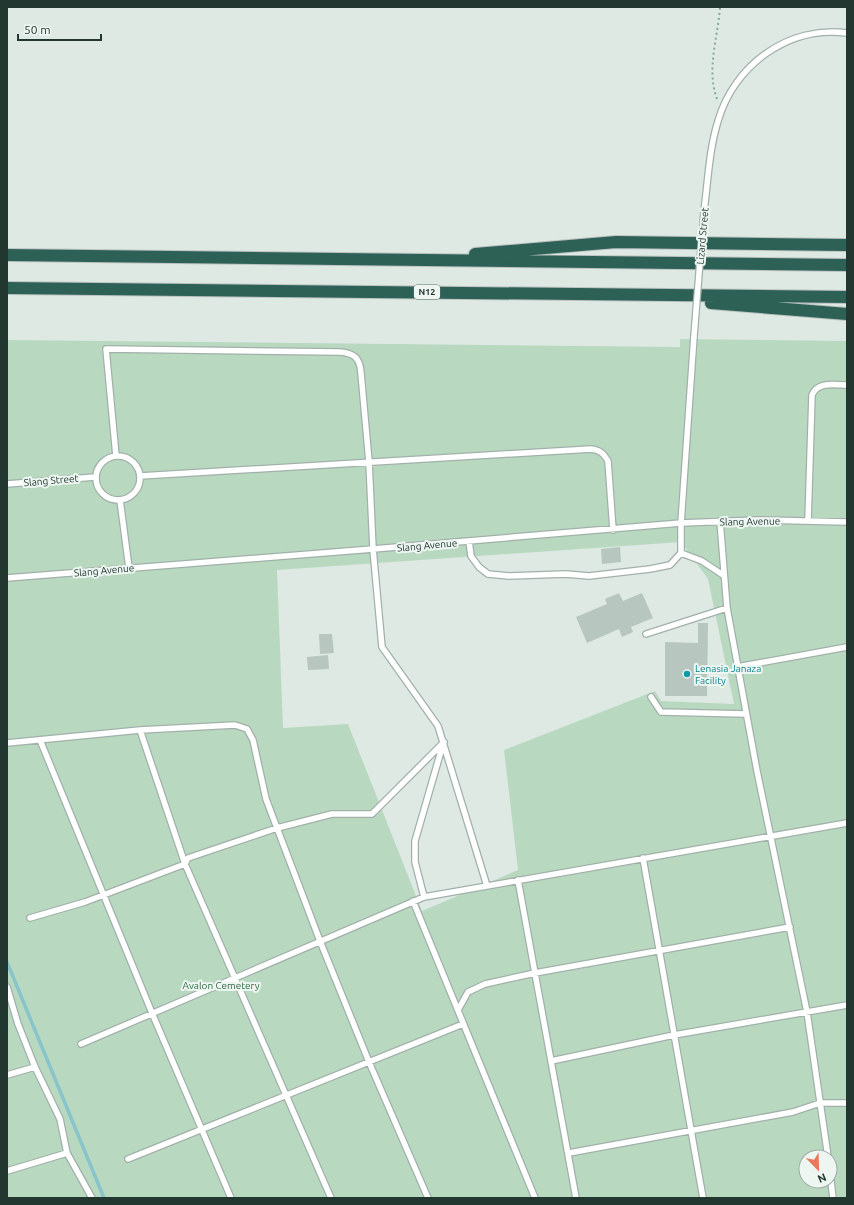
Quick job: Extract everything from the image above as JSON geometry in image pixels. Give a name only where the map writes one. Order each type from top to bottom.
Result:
[{"type":"highway","points":[[404,260],[616,242],[847,245]]},
{"type":"highway","points":[[7,256],[847,265]]},
{"type":"highway","name":"N12","points":[[7,288],[847,297]]},
{"type":"highway","points":[[621,294],[847,314]]},
{"type":"lane","name":"Lizard Street","points":[[681,553],[681,523],[704,211],[712,147],[722,110],[730,92],[742,75],[775,47],[802,35],[820,32],[847,33]]},
{"type":"lane","points":[[116,456],[106,349],[340,352],[349,353],[356,357],[360,363],[369,462],[373,550],[382,647],[438,726],[444,742],[456,788],[469,823],[487,886]]},
{"type":"lane","points":[[808,521],[812,396],[816,388],[825,384],[847,385]]},
{"type":"lane","points":[[140,476],[598,450],[604,453],[608,461],[613,530]]},
{"type":"lane","points":[[116,456],[128,459],[134,463],[140,476],[136,490],[131,496],[120,500],[110,499],[104,496],[99,490],[95,476],[101,463],[116,456]]},
{"type":"lane","name":"Slang Street","points":[[7,484],[95,476]]},
{"type":"lane","points":[[120,500],[129,568]]},
{"type":"lane","name":"Slang Avenue","points":[[7,578],[373,550],[681,523],[720,521],[847,522]]},
{"type":"lane","points":[[720,521],[727,608],[737,667],[807,1012],[827,1149]]},
{"type":"lane","points":[[469,542],[471,556],[479,567],[488,574],[508,576],[566,574],[589,576],[650,569],[670,565],[681,553],[702,561],[724,575]]},
{"type":"lane","points":[[646,634],[727,608]]},
{"type":"lane","points":[[737,667],[847,647]]},
{"type":"lane","points":[[651,697],[661,712],[746,714]]},
{"type":"lane","points":[[7,744],[140,730],[234,725],[247,729],[253,740],[266,799],[320,941],[369,1062],[428,1198]]},
{"type":"lane","points":[[140,730],[184,864],[331,1198]]},
{"type":"lane","points":[[40,740],[152,1013],[231,1198]]},
{"type":"lane","points":[[30,918],[104,895],[184,864],[188,858],[277,828],[332,814],[372,814],[444,742]]},
{"type":"lane","points":[[424,897],[415,862],[415,841],[444,742]]},
{"type":"lane","points":[[81,1044],[424,897],[847,823]]},
{"type":"lane","points":[[643,858],[703,1198]]},
{"type":"lane","points":[[518,880],[576,1198]]},
{"type":"lane","points":[[413,902],[535,1198]]},
{"type":"lane","points":[[458,1010],[468,992],[485,984],[535,973],[660,952],[790,927]]},
{"type":"lane","points":[[7,987],[18,1024],[35,1067],[60,1119],[68,1153],[92,1198]]},
{"type":"lane","points":[[551,1061],[674,1035],[847,1005]]},
{"type":"lane","points":[[128,1159],[463,1024]]},
{"type":"lane","points":[[7,1075],[35,1067]]},
{"type":"lane","points":[[569,1153],[793,1112],[820,1103],[847,1103]]},
{"type":"lane","points":[[7,1171],[68,1153]]},
{"type":"path","points":[[720,7],[713,63],[713,82],[722,110]]},
{"type":"green space","name":"Avalon Cemetery","points":[[680,339],[847,341],[847,1198],[7,1198],[7,340],[680,347]],"holes":[[[681,542],[708,579],[734,704],[661,701],[655,691],[504,750],[518,870],[422,911],[348,724],[283,728],[277,570]]]},
{"type":"building","points":[[620,547],[621,562],[602,564],[601,549]]},
{"type":"building","points":[[619,593],[623,601],[642,593],[653,618],[631,627],[633,632],[622,637],[619,629],[587,643],[576,617],[607,604],[605,599]]},
{"type":"building","name":"Lenasia Janaza Facility","points":[[698,623],[708,623],[707,696],[665,696],[665,642],[698,643]]},
{"type":"building","points":[[319,634],[332,634],[334,653],[320,654]]},
{"type":"building","points":[[328,655],[329,669],[308,670],[307,657]]},
{"type":"waterway","points":[[7,962],[104,1198]]},
{"type":"place","name":"Lenasia Janaza Facility","points":[[687,674]]}]
